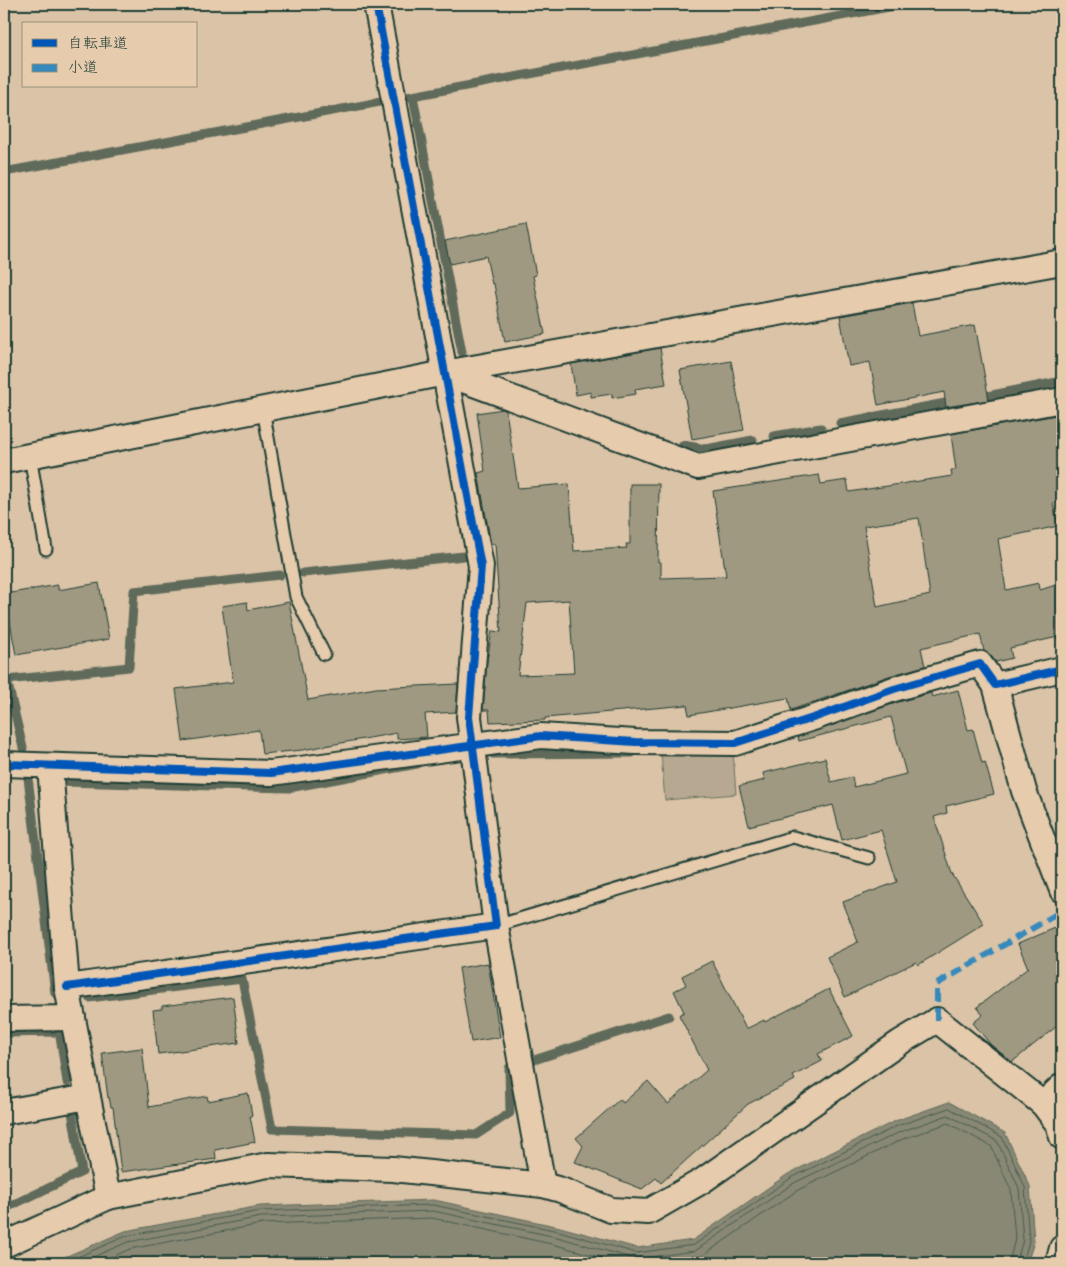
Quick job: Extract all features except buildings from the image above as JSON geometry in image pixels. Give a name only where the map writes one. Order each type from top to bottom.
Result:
[{"type":"street","points":[[376,4],[481,566],[469,717],[496,926],[543,1185]]},
{"type":"street","points":[[4,461],[445,373],[1062,262]]},
{"type":"street","points":[[445,373],[698,467],[1062,400]]},
{"type":"street","points":[[4,764],[270,773],[541,736],[635,742],[735,743],[894,689],[980,664],[995,685],[1024,791],[1062,890]]},
{"type":"street","points":[[995,685],[1062,669]]},
{"type":"street","points":[[50,766],[67,987],[108,1197]]},
{"type":"street","points":[[67,987],[496,926]]},
{"type":"street","points":[[4,1019],[73,1018]]},
{"type":"street","points":[[4,1245],[108,1197],[268,1165],[393,1169],[543,1185],[561,1190],[611,1210],[648,1212],[702,1181],[899,1043],[937,1020],[1043,1104],[1058,1124],[1062,1137]]},
{"type":"street","points":[[1043,1104],[1062,1086]]},
{"type":"street","points":[[4,1112],[88,1097]]},
{"type":"street","points":[[1058,1263],[1062,1248]]},
{"type":"lane","points":[[263,409],[296,597],[324,654]]},
{"type":"lane","points":[[30,456],[46,549]]},
{"type":"lane","points":[[496,926],[793,837],[869,858]]},
{"type":"shaded area","points":[[733,753],[736,794],[665,800],[661,754]]},
{"type":"water","points":[[949,1102],[1005,1133],[1030,1186],[1034,1242],[1027,1263],[51,1263],[125,1231],[260,1206],[434,1200],[560,1227],[637,1248],[693,1240],[788,1174],[895,1121]]},
{"type":"waterway","points":[[407,97],[905,4]]},
{"type":"waterway","points":[[413,96],[462,352]]},
{"type":"waterway","points":[[4,172],[380,102]]},
{"type":"waterway","points":[[977,398],[1062,381]]},
{"type":"waterway","points":[[840,423],[956,401]]},
{"type":"waterway","points":[[774,436],[821,428]]},
{"type":"waterway","points":[[683,445],[706,449],[753,440]]},
{"type":"waterway","points":[[303,573],[464,556]]},
{"type":"waterway","points":[[7,680],[129,667],[134,591],[280,575]]},
{"type":"waterway","points":[[4,667],[23,748]]},
{"type":"waterway","points":[[493,754],[632,753]]},
{"type":"waterway","points":[[64,782],[289,788],[417,764]]},
{"type":"waterway","points":[[28,778],[55,993]]},
{"type":"waterway","points":[[89,998],[242,979],[272,1129],[476,1135],[510,1113],[509,1068]]},
{"type":"waterway","points":[[534,1060],[669,1016]]},
{"type":"waterway","points":[[59,1029],[67,1082]]},
{"type":"waterway","points":[[4,1033],[59,1032]]},
{"type":"waterway","points":[[4,1209],[82,1172],[72,1112]]},
{"type":"marked path","points":[[937,1020],[937,984],[1062,911]]},
{"type":"cycle path","points":[[67,987],[496,926],[469,717],[481,566],[376,4]]},
{"type":"cycle path","points":[[4,764],[271,773],[541,736],[635,742],[735,743],[894,689],[980,664],[995,685],[1062,669]]}]
